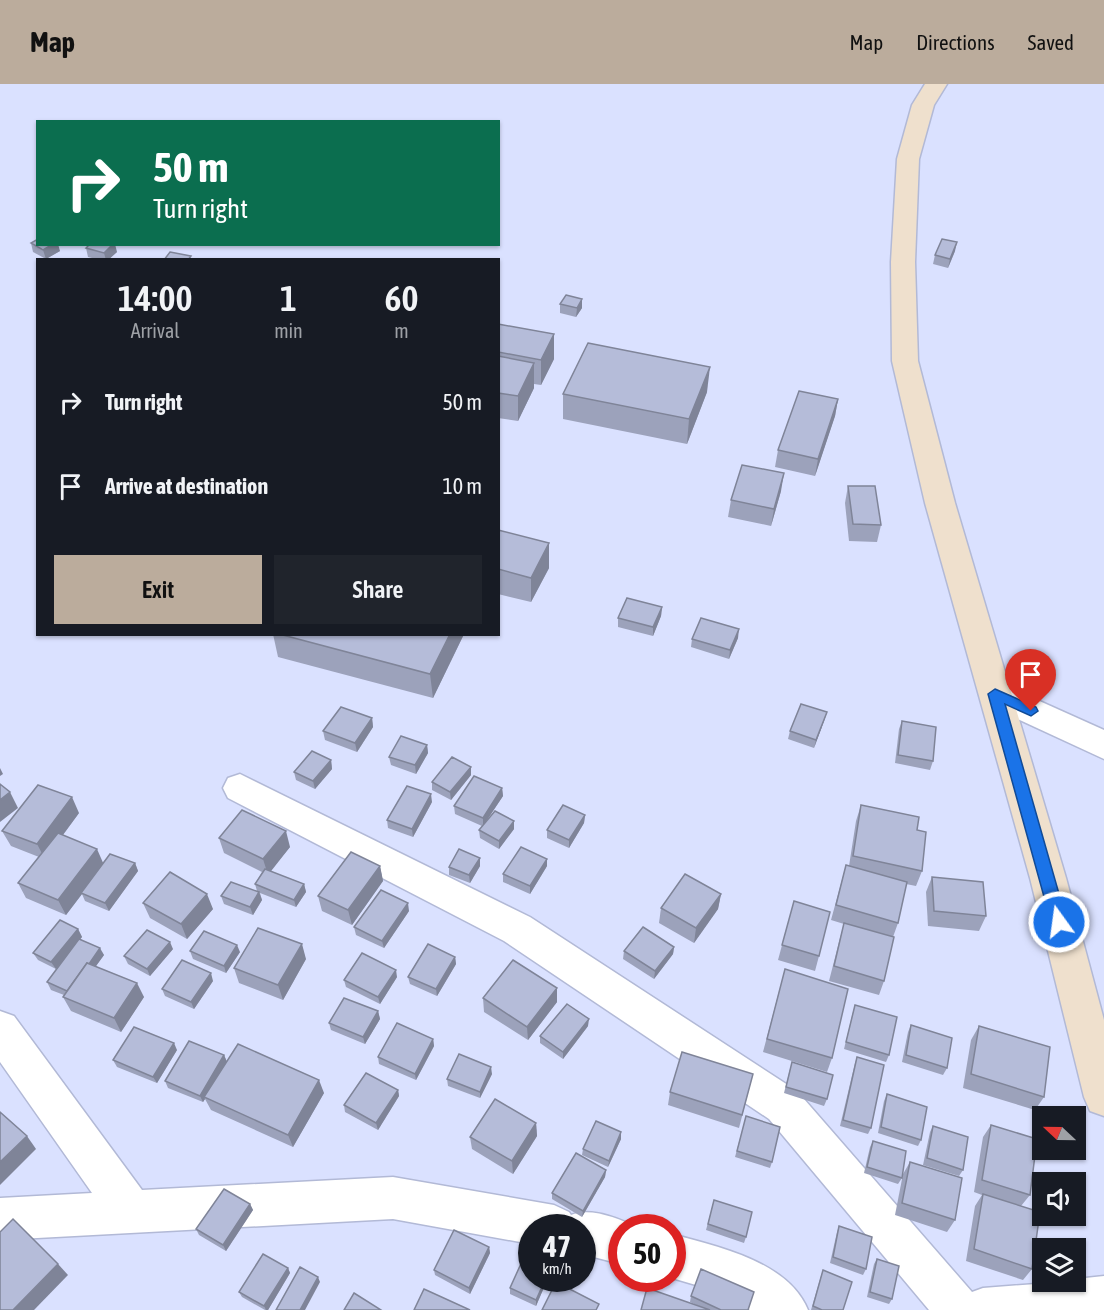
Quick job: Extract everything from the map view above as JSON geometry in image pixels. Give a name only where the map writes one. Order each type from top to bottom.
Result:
[{"type":"main road","points":[[936,84],[923,105],[908,159],[903,262],[905,361],[940,503],[1048,878],[1104,1097]]},
{"type":"street","points":[[995,694],[1104,745]]},
{"type":"street","points":[[240,788],[517,929],[783,1105],[958,1310]]},
{"type":"street","points":[[0,1029],[132,1212]]},
{"type":"street","points":[[0,1219],[393,1198],[518,1221]]},
{"type":"street","points":[[686,1260],[742,1276],[786,1310]]},
{"type":"street","points":[[983,1310],[1104,1298]]},
{"type":"building","points":[[942,239],[957,242],[950,259],[935,255]]},
{"type":"building","points":[[36,246],[50,246],[43,250]]},
{"type":"building","points":[[88,246],[111,246],[104,253],[86,248]]},
{"type":"building","points":[[170,252],[191,256],[190,258],[166,258]]},
{"type":"building","points":[[566,295],[582,299],[577,308],[560,304]]},
{"type":"building","points":[[500,324],[554,334],[541,360],[500,352]]},
{"type":"building","points":[[588,343],[710,367],[689,419],[563,394]]},
{"type":"building","points":[[500,356],[534,363],[518,396],[500,393]]},
{"type":"building","points":[[799,391],[838,399],[818,459],[778,450]]},
{"type":"building","points":[[742,465],[784,473],[774,509],[731,500]]},
{"type":"building","points":[[848,486],[875,486],[881,525],[853,524]]},
{"type":"building","points":[[500,531],[549,543],[531,578],[500,570]]},
{"type":"building","points":[[627,598],[662,607],[653,627],[618,618]]},
{"type":"building","points":[[701,618],[739,629],[730,650],[692,639]]},
{"type":"building","points":[[287,636],[449,636],[430,674]]},
{"type":"building","points":[[801,704],[827,712],[816,740],[790,731]]},
{"type":"building","points":[[341,707],[372,718],[355,743],[323,731]]},
{"type":"building","points":[[902,721],[936,727],[933,761],[898,755]]},
{"type":"building","points":[[401,736],[427,745],[415,765],[389,757]]},
{"type":"building","points":[[312,751],[331,760],[313,781],[294,772]]},
{"type":"building","points":[[452,757],[471,767],[450,792],[432,782]]},
{"type":"building","points":[[474,776],[502,788],[483,818],[454,806]]},
{"type":"building","points":[[0,784],[10,792],[0,800]]},
{"type":"building","points":[[38,785],[72,797],[37,844],[2,831]]},
{"type":"building","points":[[407,786],[431,794],[412,829],[387,820]]},
{"type":"building","points":[[563,805],[585,815],[569,840],[547,830]]},
{"type":"building","points":[[861,805],[919,817],[917,830],[926,832],[922,871],[853,856]]},
{"type":"building","points":[[242,810],[286,831],[263,859],[219,838]]},
{"type":"building","points":[[495,811],[514,821],[499,841],[479,830]]},
{"type":"building","points":[[58,833],[97,849],[58,900],[18,883]]},
{"type":"building","points":[[521,847],[547,859],[530,886],[503,874]]},
{"type":"building","points":[[459,849],[480,858],[469,875],[449,867]]},
{"type":"building","points":[[351,852],[380,866],[348,910],[318,896]]},
{"type":"building","points":[[110,854],[135,863],[105,903],[81,893]]},
{"type":"building","points":[[846,865],[907,882],[898,923],[836,905]]},
{"type":"building","points":[[265,869],[304,884],[294,900],[255,884]]},
{"type":"building","points":[[170,872],[207,894],[181,924],[143,903]]},
{"type":"building","points":[[685,874],[721,894],[696,928],[661,908]]},
{"type":"building","points":[[932,877],[983,882],[986,916],[934,911]]},
{"type":"building","points":[[231,882],[259,892],[250,907],[221,896]]},
{"type":"building","points":[[381,890],[408,903],[382,941],[354,927]]},
{"type":"building","points":[[794,901],[830,912],[819,956],[782,945]]},
{"type":"building","points":[[60,920],[78,929],[51,962],[33,953]]},
{"type":"building","points":[[844,923],[894,937],[884,981],[834,966]]},
{"type":"building","points":[[643,927],[674,947],[655,971],[624,951]]},
{"type":"building","points":[[258,928],[302,944],[278,985],[234,968]]},
{"type":"building","points":[[147,930],[170,942],[147,969],[124,956]]},
{"type":"building","points":[[204,931],[237,945],[224,966],[190,951]]},
{"type":"building","points":[[79,939],[100,948],[89,964],[87,963],[67,991],[47,982]]},
{"type":"building","points":[[428,944],[455,957],[436,989],[408,977]]},
{"type":"building","points":[[362,953],[396,970],[378,997],[344,980]]},
{"type":"building","points":[[182,960],[211,973],[191,1002],[162,989]]},
{"type":"building","points":[[513,960],[557,988],[527,1027],[483,998]]},
{"type":"building","points":[[87,963],[137,983],[114,1018],[63,997]]},
{"type":"building","points":[[785,969],[848,989],[832,1058],[767,1039]]},
{"type":"building","points":[[344,998],[378,1011],[363,1037],[329,1023]]},
{"type":"building","points":[[567,1004],[589,1019],[563,1052],[540,1036]]},
{"type":"building","points":[[855,1005],[897,1017],[889,1055],[846,1042]]},
{"type":"building","points":[[397,1023],[433,1039],[415,1074],[378,1057]]},
{"type":"building","points":[[911,1025],[952,1038],[947,1068],[906,1055]]},
{"type":"building","points":[[979,1026],[1050,1047],[1044,1097],[971,1074]]},
{"type":"building","points":[[134,1027],[174,1043],[153,1077],[113,1060]]},
{"type":"building","points":[[189,1041],[224,1055],[200,1096],[165,1081]]},
{"type":"building","points":[[238,1044],[319,1080],[288,1135],[204,1097]]},
{"type":"building","points":[[682,1052],[753,1074],[742,1115],[670,1092]]},
{"type":"building","points":[[459,1054],[491,1067],[480,1092],[447,1079]]},
{"type":"building","points":[[857,1057],[884,1065],[871,1128],[843,1120]]},
{"type":"building","points":[[792,1062],[833,1075],[827,1099],[786,1087]]},
{"type":"building","points":[[366,1073],[398,1090],[376,1123],[344,1105]]},
{"type":"building","points":[[887,1094],[927,1107],[921,1140],[881,1127]]},
{"type":"building","points":[[495,1099],[536,1123],[512,1161],[470,1137]]},
{"type":"building","points":[[0,1112],[27,1136],[0,1162]]},
{"type":"building","points":[[746,1116],[780,1127],[772,1162],[737,1151]]},
{"type":"building","points":[[596,1121],[621,1132],[609,1161],[583,1149]]},
{"type":"building","points":[[991,1125],[1032,1137],[1032,1160],[1034,1160],[1030,1195],[982,1180]]},
{"type":"building","points":[[933,1126],[968,1137],[963,1170],[927,1158]]},
{"type":"building","points":[[873,1141],[906,1151],[902,1178],[867,1167]]},
{"type":"building","points":[[576,1153],[606,1170],[583,1211],[552,1193]]},
{"type":"building","points":[[910,1162],[962,1178],[955,1220],[902,1203]]},
{"type":"building","points":[[224,1189],[250,1204],[223,1245],[196,1229]]},
{"type":"building","points":[[983,1194],[1032,1209],[1032,1226],[1038,1226],[1036,1238],[1032,1238],[1032,1269],[974,1249]]},
{"type":"building","points":[[714,1200],[752,1212],[746,1237],[708,1224]]},
{"type":"building","points":[[13,1219],[58,1264],[13,1310],[0,1310],[0,1232]]},
{"type":"building","points":[[839,1226],[872,1237],[866,1269],[833,1257]]},
{"type":"building","points":[[454,1230],[489,1247],[469,1288],[434,1270]]},
{"type":"building","points":[[263,1254],[288,1268],[264,1306],[239,1292]]},
{"type":"building","points":[[877,1259],[899,1266],[892,1299],[870,1292]]},
{"type":"building","points":[[300,1267],[318,1277],[300,1310],[276,1310]]},
{"type":"building","points":[[701,1269],[754,1292],[748,1310],[721,1310],[691,1296]]},
{"type":"building","points":[[518,1270],[518,1292],[510,1288]]},
{"type":"building","points":[[823,1270],[852,1282],[843,1310],[822,1310],[813,1306]]},
{"type":"building","points":[[424,1289],[470,1310],[414,1310]]},
{"type":"building","points":[[519,1292],[540,1292],[536,1300]]},
{"type":"building","points":[[551,1292],[576,1292],[599,1304],[596,1310],[542,1310]]},
{"type":"building","points":[[646,1292],[658,1292],[710,1310],[641,1310]]},
{"type":"building","points":[[354,1293],[381,1310],[344,1310]]},
{"type":"route","points":[[1031,711],[995,694],[1059,922]]}]
